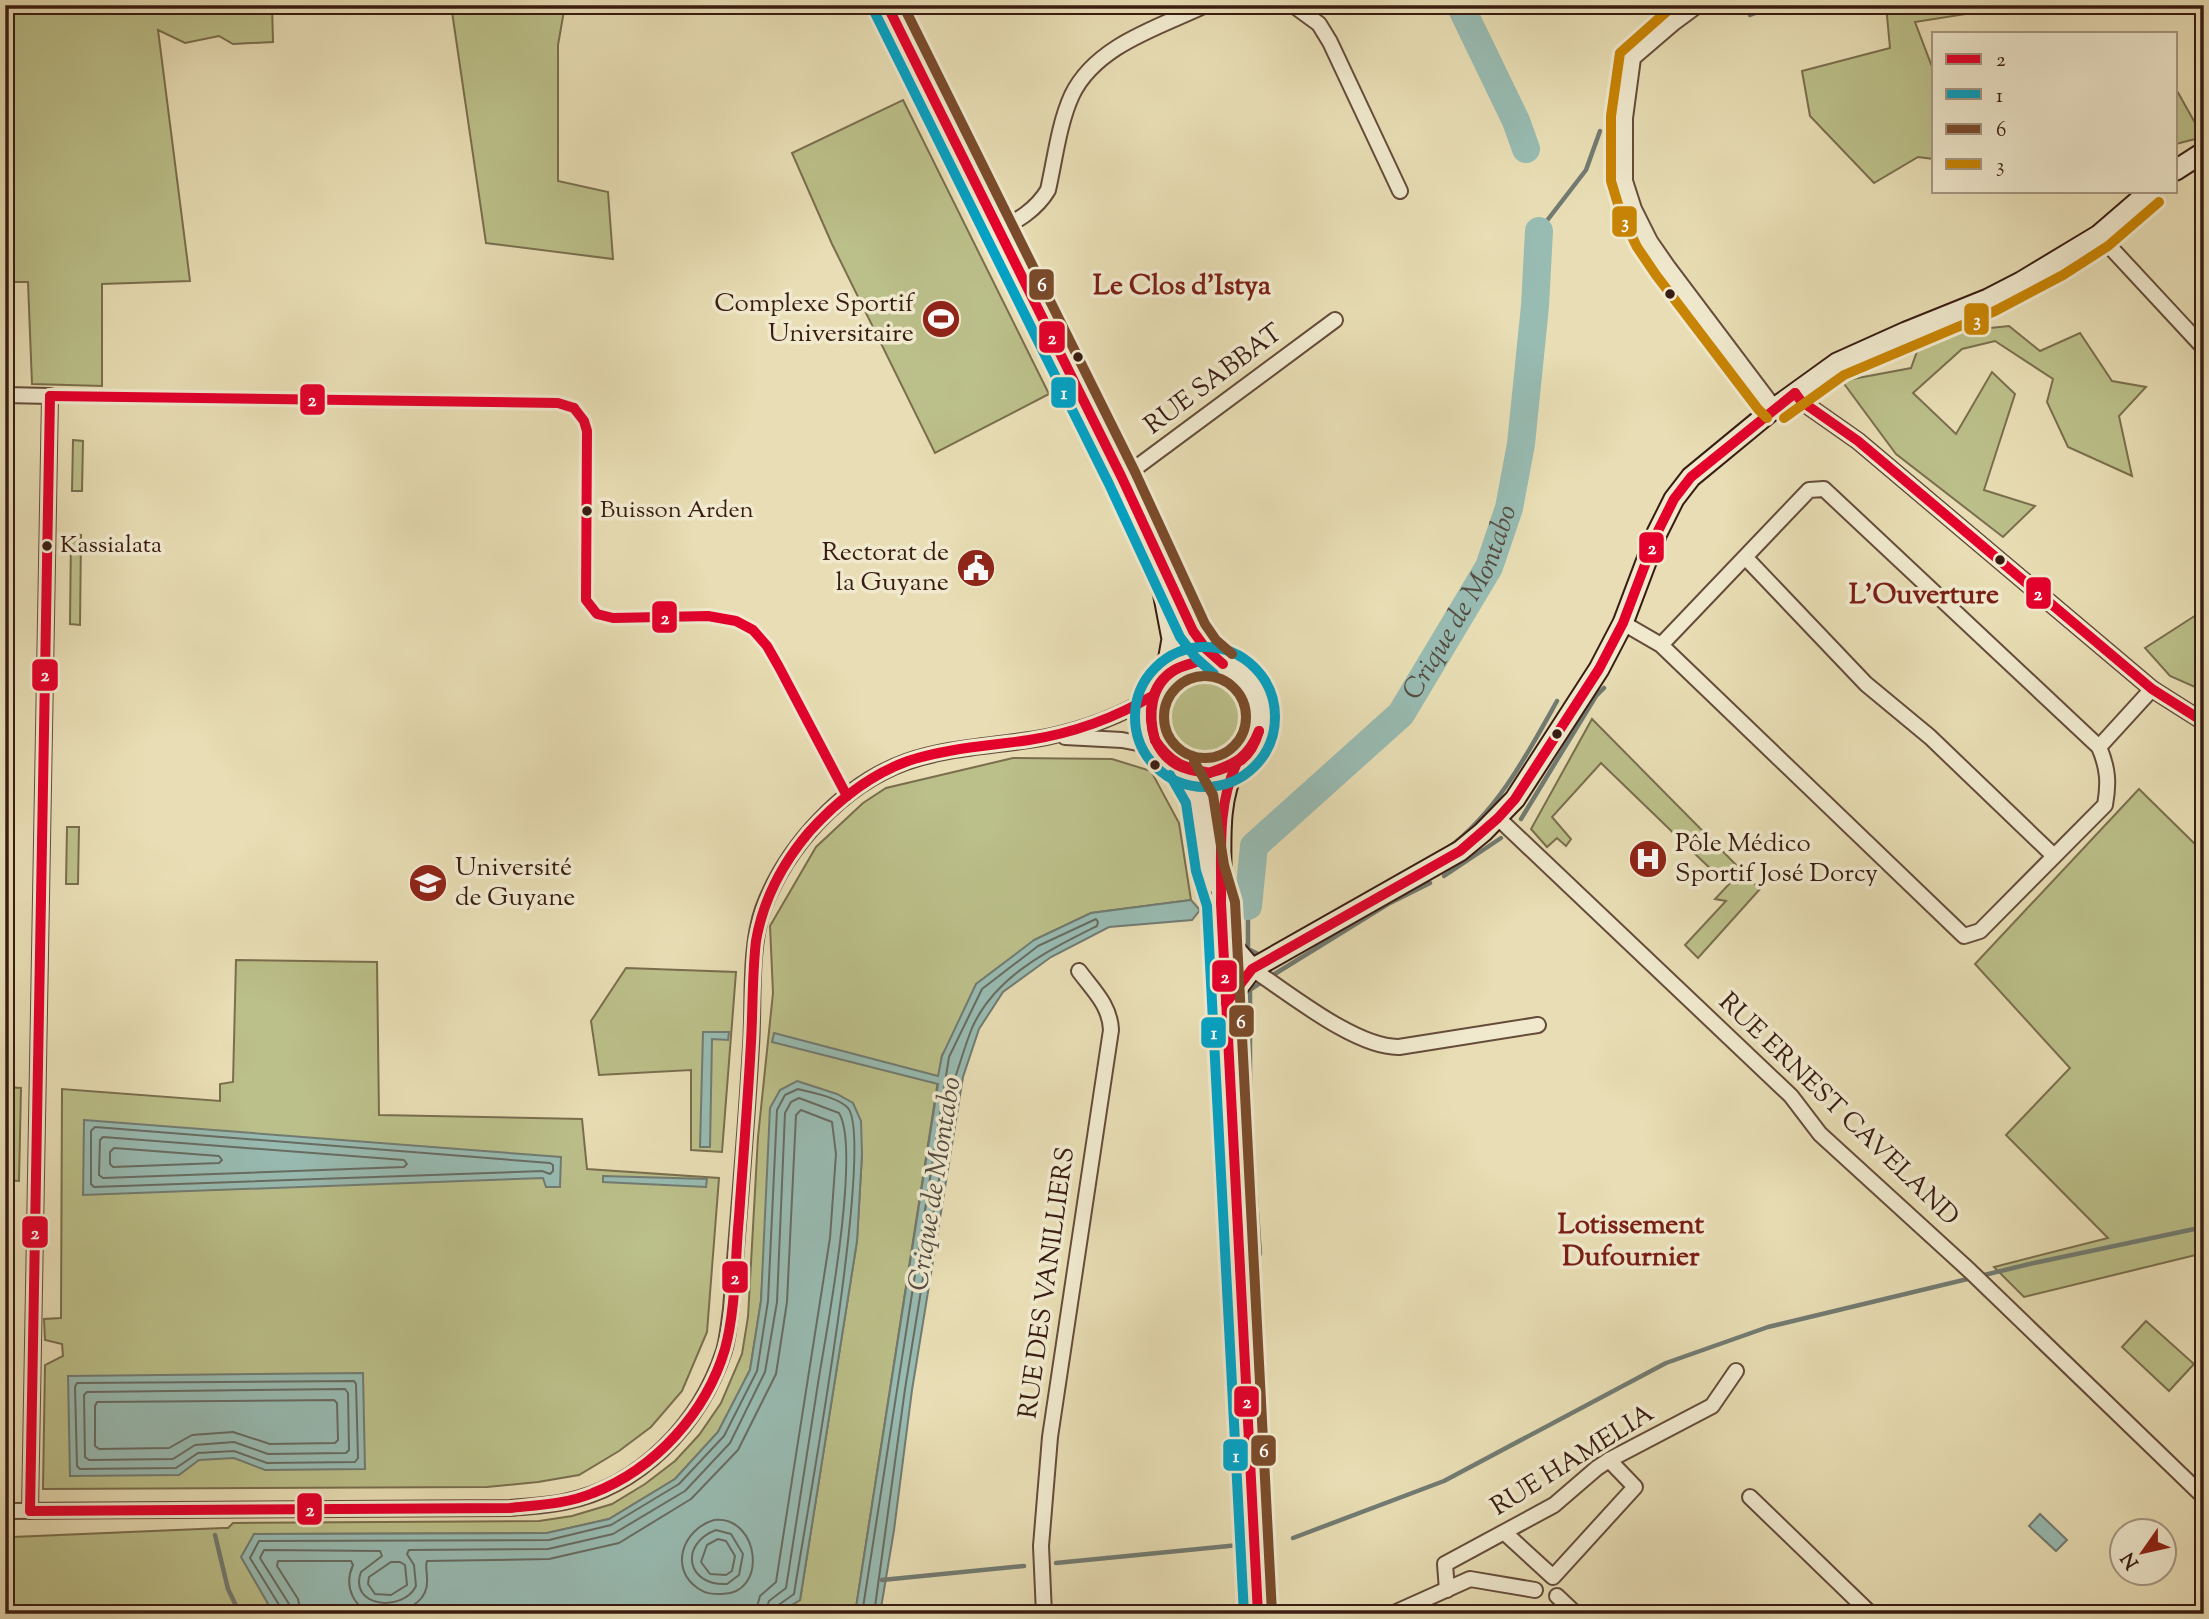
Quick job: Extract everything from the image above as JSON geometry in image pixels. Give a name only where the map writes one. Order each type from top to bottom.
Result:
[{"type":"main road","points":[[887,5],[1122,478],[1148,534],[1193,631],[1206,649],[1237,672],[1255,691],[1261,713],[1256,743],[1236,765],[1223,771],[1195,773],[1171,762],[1157,747],[1149,721],[1172,639],[1162,584],[1148,534]]},
{"type":"main road","points":[[2178,169],[2204,152]]},
{"type":"main road","points":[[1226,1003],[1252,969],[1460,851],[1498,818],[1515,799],[1599,669],[1623,622],[1657,533],[1674,499],[1691,477],[1776,407],[1837,363],[1988,299],[2021,282],[2099,236],[2149,192]]},
{"type":"main road","points":[[1159,687],[1174,671],[1198,662],[1223,664]]},
{"type":"main road","points":[[1236,765],[1230,776],[1222,816],[1221,902],[1258,1614]]},
{"type":"main road","points":[[1182,768],[1199,798],[1210,867],[1221,902]]},
{"type":"main road","points":[[1223,935],[1252,969]]},
{"type":"street","points":[[998,231],[1030,212],[1043,199],[1048,190],[1067,110],[1073,94],[1090,69],[1123,44],[1206,5]]},
{"type":"street","points":[[1293,5],[1319,24],[1400,191]]},
{"type":"street","points":[[1698,5],[1633,58],[1625,110],[1625,181],[1634,209],[1650,241],[1743,367],[1776,407]]},
{"type":"street","points":[[2099,236],[2204,348]]},
{"type":"street","name":"RUE SABBAT","points":[[1122,478],[1335,320]]},
{"type":"street","points":[[1795,393],[1801,401],[1858,441],[2152,689],[2204,722]]},
{"type":"street","points":[[5,395],[50,396],[30,1511]]},
{"type":"street","points":[[1623,622],[1661,645],[1964,936],[1980,931],[2105,805],[2109,785],[2106,764],[2099,747],[1824,489],[1809,490],[1661,645]]},
{"type":"street","points":[[1746,558],[1866,684],[1930,737],[2054,856]]},
{"type":"street","points":[[5,1511],[510,1508],[565,1502],[608,1488],[641,1468],[685,1425],[707,1394],[725,1350],[733,1284],[756,942],[762,912],[779,873],[811,830],[847,796],[885,771],[926,756],[1046,737],[1102,722],[1131,710],[1159,687]]},
{"type":"street","points":[[2099,747],[2152,689]]},
{"type":"street","points":[[1046,737],[1122,740],[1157,747]]},
{"type":"street","name":"RUE ERNEST CAVELAND","points":[[1498,818],[1791,1096],[1821,1134],[1986,1286],[2204,1497]]},
{"type":"street","points":[[1252,969],[1347,1032],[1376,1045],[1399,1047],[1538,1025]]},
{"type":"street","name":"RUE DES VANILLIERS","points":[[1044,1614],[1041,1546],[1050,1437],[1111,1030],[1103,1002],[1079,971]]},
{"type":"street","name":"RUE HAMELIA","points":[[1447,1590],[1445,1564],[1554,1505],[1609,1460],[1712,1406],[1736,1371]]},
{"type":"street","points":[[1506,1533],[1553,1577],[1635,1487],[1609,1460]]},
{"type":"street","points":[[1750,1497],[1871,1614]]},
{"type":"street","points":[[1392,1614],[1470,1580],[1535,1590]]},
{"type":"street","points":[[1557,1596],[1576,1614]]},
{"type":"green space","points":[[5,5],[272,5],[273,42],[233,44],[219,36],[185,43],[158,30],[190,281],[102,284],[102,386],[32,384],[28,282],[5,282]]},
{"type":"green space","points":[[451,5],[565,5],[558,45],[558,181],[608,192],[613,259],[486,243]]},
{"type":"green space","points":[[1886,5],[1966,5],[1966,14],[1915,22],[1932,67],[1932,159],[1918,157],[1874,183],[1810,116],[1802,71],[1890,48]]},
{"type":"green space","points":[[2178,93],[2203,137],[2178,143]]},
{"type":"green space","name":"Complexe Sportif Universitaire","points":[[903,100],[1049,394],[935,453],[832,244],[792,153]]},
{"type":"green space","points":[[2009,326],[2040,351],[2080,333],[2112,381],[2146,387],[2119,416],[2132,476],[2068,447],[2047,402],[2053,379],[1995,341],[1962,349],[1913,393],[1956,434],[1992,372],[2015,394],[1984,490],[2035,506],[2003,537],[1896,454],[1842,381],[1911,368],[1923,335]]},
{"type":"green space","points":[[73,440],[83,441],[82,491],[72,491]]},
{"type":"green space","points":[[71,534],[81,535],[80,625],[70,624]]},
{"type":"green space","points":[[2204,610],[2204,691],[2170,676],[2145,648]]},
{"type":"green space","points":[[1204,672],[1221,675],[1236,685],[1246,700],[1249,717],[1246,734],[1236,749],[1221,759],[1204,762],[1187,759],[1172,749],[1162,734],[1159,717],[1162,700],[1172,685],[1187,675]]},
{"type":"green space","points":[[1592,719],[1760,889],[1698,958],[1685,945],[1726,901],[1715,899],[1732,881],[1722,870],[1717,875],[1601,763],[1552,817],[1571,839],[1566,846],[1557,838],[1547,847],[1531,829]]},
{"type":"green space","points":[[1013,758],[1112,759],[1151,771],[1179,823],[1191,900],[1091,913],[1034,940],[942,1055],[855,1614],[776,1614],[800,1600],[857,1241],[862,1154],[766,1220],[761,1301],[750,1370],[718,1432],[675,1479],[609,1519],[547,1533],[254,1534],[271,1608],[279,1614],[12,1614],[13,1537],[228,1528],[233,1523],[539,1521],[572,1516],[612,1504],[675,1461],[699,1435],[721,1403],[742,1354],[748,1317],[758,1137],[773,993],[770,926],[816,847],[863,803],[886,788]]},
{"type":"green space","points":[[2139,789],[2204,853],[2204,1253],[2024,1297],[1994,1267],[2108,1238],[2006,1135],[2070,1068],[1975,964]]},
{"type":"green space","points":[[67,827],[79,827],[78,884],[66,884]]},
{"type":"green space","points":[[236,960],[377,962],[379,1115],[582,1119],[587,1169],[719,1178],[707,1332],[682,1391],[651,1427],[619,1451],[579,1475],[538,1482],[487,1487],[43,1489],[45,1365],[63,1356],[62,1344],[45,1340],[44,1319],[61,1318],[62,1089],[220,1101],[220,1084],[233,1082]]},
{"type":"green space","points":[[626,968],[736,972],[722,1152],[691,1150],[691,1070],[599,1075],[591,1021]]},
{"type":"green space","points":[[5,1087],[21,1088],[19,1181],[5,1180]]},
{"type":"green space","points":[[2146,1321],[2194,1364],[2169,1391],[2122,1347]]},
{"type":"water","points":[[1191,900],[1200,910],[1192,920],[1109,927],[1051,957],[1003,992],[979,1029],[963,1077],[912,1390],[880,1614],[855,1614],[938,1084],[772,1042],[774,1033],[938,1076],[942,1056],[976,984],[1034,940],[1091,913]]},
{"type":"water","points":[[703,1032],[729,1032],[728,1040],[712,1039],[710,1147],[700,1147]]},
{"type":"water","points":[[797,1081],[837,1094],[853,1103],[861,1121],[862,1154],[857,1241],[800,1600],[776,1614],[279,1614],[271,1609],[241,1557],[254,1534],[547,1533],[609,1519],[675,1479],[718,1432],[750,1370],[761,1301],[770,1108],[780,1090]]},
{"type":"water","points":[[84,1120],[561,1157],[560,1187],[546,1187],[543,1178],[83,1195]]},
{"type":"water","points":[[603,1176],[707,1179],[706,1187],[603,1182]]},
{"type":"water","points":[[363,1373],[365,1469],[265,1470],[234,1458],[199,1460],[179,1475],[70,1476],[68,1376]]},
{"type":"water","points":[[2040,1514],[2067,1540],[2056,1551],[2029,1526]]},
{"type":"waterway","name":"Crique de Montabo","points":[[1460,5],[1516,121],[1526,149]]},
{"type":"waterway","points":[[1750,15],[1777,5]]},
{"type":"waterway","points":[[1539,231],[1586,170],[1600,131]]},
{"type":"waterway","name":"Crique de Montabo","points":[[1248,906],[1254,846],[1401,714],[1489,567],[1509,508],[1521,444],[1535,306],[1539,231]]},
{"type":"waterway","points":[[1521,819],[1596,696],[1604,688]]},
{"type":"waterway","points":[[1448,848],[1482,817],[1496,799],[1523,761],[1557,701]]},
{"type":"waterway","points":[[1444,876],[1501,838]]},
{"type":"waterway","points":[[1273,975],[1388,904],[1430,883]]},
{"type":"waterway","points":[[1248,906],[1248,949],[1262,956]]},
{"type":"waterway","points":[[1259,984],[1250,990],[1250,1114],[1260,1254]]},
{"type":"waterway","points":[[1293,1538],[1444,1481],[1666,1363],[1768,1327],[2034,1263],[2204,1227]]},
{"type":"waterway","points":[[215,1535],[228,1589],[240,1614]]},
{"type":"waterway","points":[[1056,1563],[1239,1545]]},
{"type":"waterway","points":[[882,1580],[1024,1566]]},
{"type":"transit line","name":"2","points":[[887,5],[1122,478],[1193,631],[1206,649],[1223,664]]},
{"type":"transit line","name":"6","points":[[903,5],[1135,472],[1205,624],[1216,640],[1232,654]]},
{"type":"transit line","name":"3","points":[[1674,5],[1620,53],[1611,116],[1611,181],[1621,214],[1637,247],[1767,418]]},
{"type":"transit line","name":"1","points":[[874,11],[1109,484],[1180,637],[1196,658],[1214,674]]},
{"type":"transit line","name":"3","points":[[1784,418],[1844,375],[1993,312],[2063,275],[2108,246],[2159,202]]},
{"type":"transit line","name":"2","points":[[1795,393],[1801,401],[1858,441],[2152,689],[2204,722]]},
{"type":"transit line","name":"2","points":[[1226,1003],[1252,969],[1460,851],[1498,818],[1515,799],[1599,669],[1623,623],[1657,533],[1674,499],[1691,477],[1795,393]]},
{"type":"transit line","name":"2","points":[[50,396],[558,403],[574,408]]},
{"type":"transit line","name":"2","points":[[30,1511],[50,396]]},
{"type":"transit line","name":"2","points":[[574,408],[584,421],[587,431],[586,600],[597,614],[613,618],[708,616],[736,621],[753,630],[767,646],[779,667],[847,796]]},
{"type":"transit line","name":"1","points":[[1205,647],[1232,653],[1254,668],[1269,690],[1275,717],[1269,744],[1254,766],[1232,781],[1205,787],[1178,781],[1156,766],[1141,744],[1135,717],[1141,690],[1156,668],[1178,653],[1205,647]]},
{"type":"transit line","name":"2","points":[[1155,740],[1151,711],[1159,684],[1174,670],[1196,662]]},
{"type":"transit line","name":"2","points":[[1155,740],[1152,711],[1160,684],[1175,670],[1196,662]]},
{"type":"transit line","name":"6","points":[[1205,676],[1221,679],[1234,688],[1243,701],[1246,717],[1243,733],[1234,746],[1221,755],[1205,758],[1189,755],[1176,746],[1167,733],[1164,717],[1167,701],[1176,688],[1189,679],[1205,676]]},
{"type":"transit line","name":"2","points":[[30,1511],[510,1508],[552,1504],[583,1497],[616,1483],[637,1469],[657,1454],[691,1416],[716,1373],[729,1334],[735,1283],[756,941],[763,911],[790,857],[830,810],[867,782],[894,767],[938,753],[1029,740],[1078,729],[1109,718],[1154,695]]},
{"type":"transit line","name":"2","points":[[1209,773],[1227,766],[1245,754],[1259,731]]},
{"type":"transit line","name":"2","points":[[1209,773],[1227,768],[1247,755],[1259,731]]},
{"type":"transit line","name":"2","points":[[1155,740],[1166,754],[1178,763],[1209,773]]},
{"type":"transit line","name":"2","points":[[1155,740],[1165,755],[1177,765],[1209,773]]},
{"type":"transit line","name":"6","points":[[1194,761],[1213,795],[1224,865],[1235,902],[1272,1613]]},
{"type":"transit line","name":"2","points":[[1236,765],[1225,799],[1223,816],[1221,903],[1258,1614]]},
{"type":"transit line","name":"1","points":[[1170,775],[1186,803],[1196,871],[1207,906],[1244,1614]]},
{"type":"place","name":"Complexe Sportif Universitaire","points":[[941,319]]},
{"type":"place","name":"Buisson Arden","points":[[587,511]]},
{"type":"place","name":"Kassialata","points":[[47,546]]},
{"type":"place","name":"Rectorat de la Guyane","points":[[976,568]]},
{"type":"place","name":"Pôle Médico Sportif José Dorcy","points":[[1648,859]]},
{"type":"place","name":"Université de Guyane","points":[[428,883]]},
{"type":"district","name":"Le Clos d'Istya","points":[[1182,287]]},
{"type":"district","name":"L'Ouverture","points":[[1924,596]]},
{"type":"district","name":"Lotissement Dufournier","points":[[1631,1242]]}]
